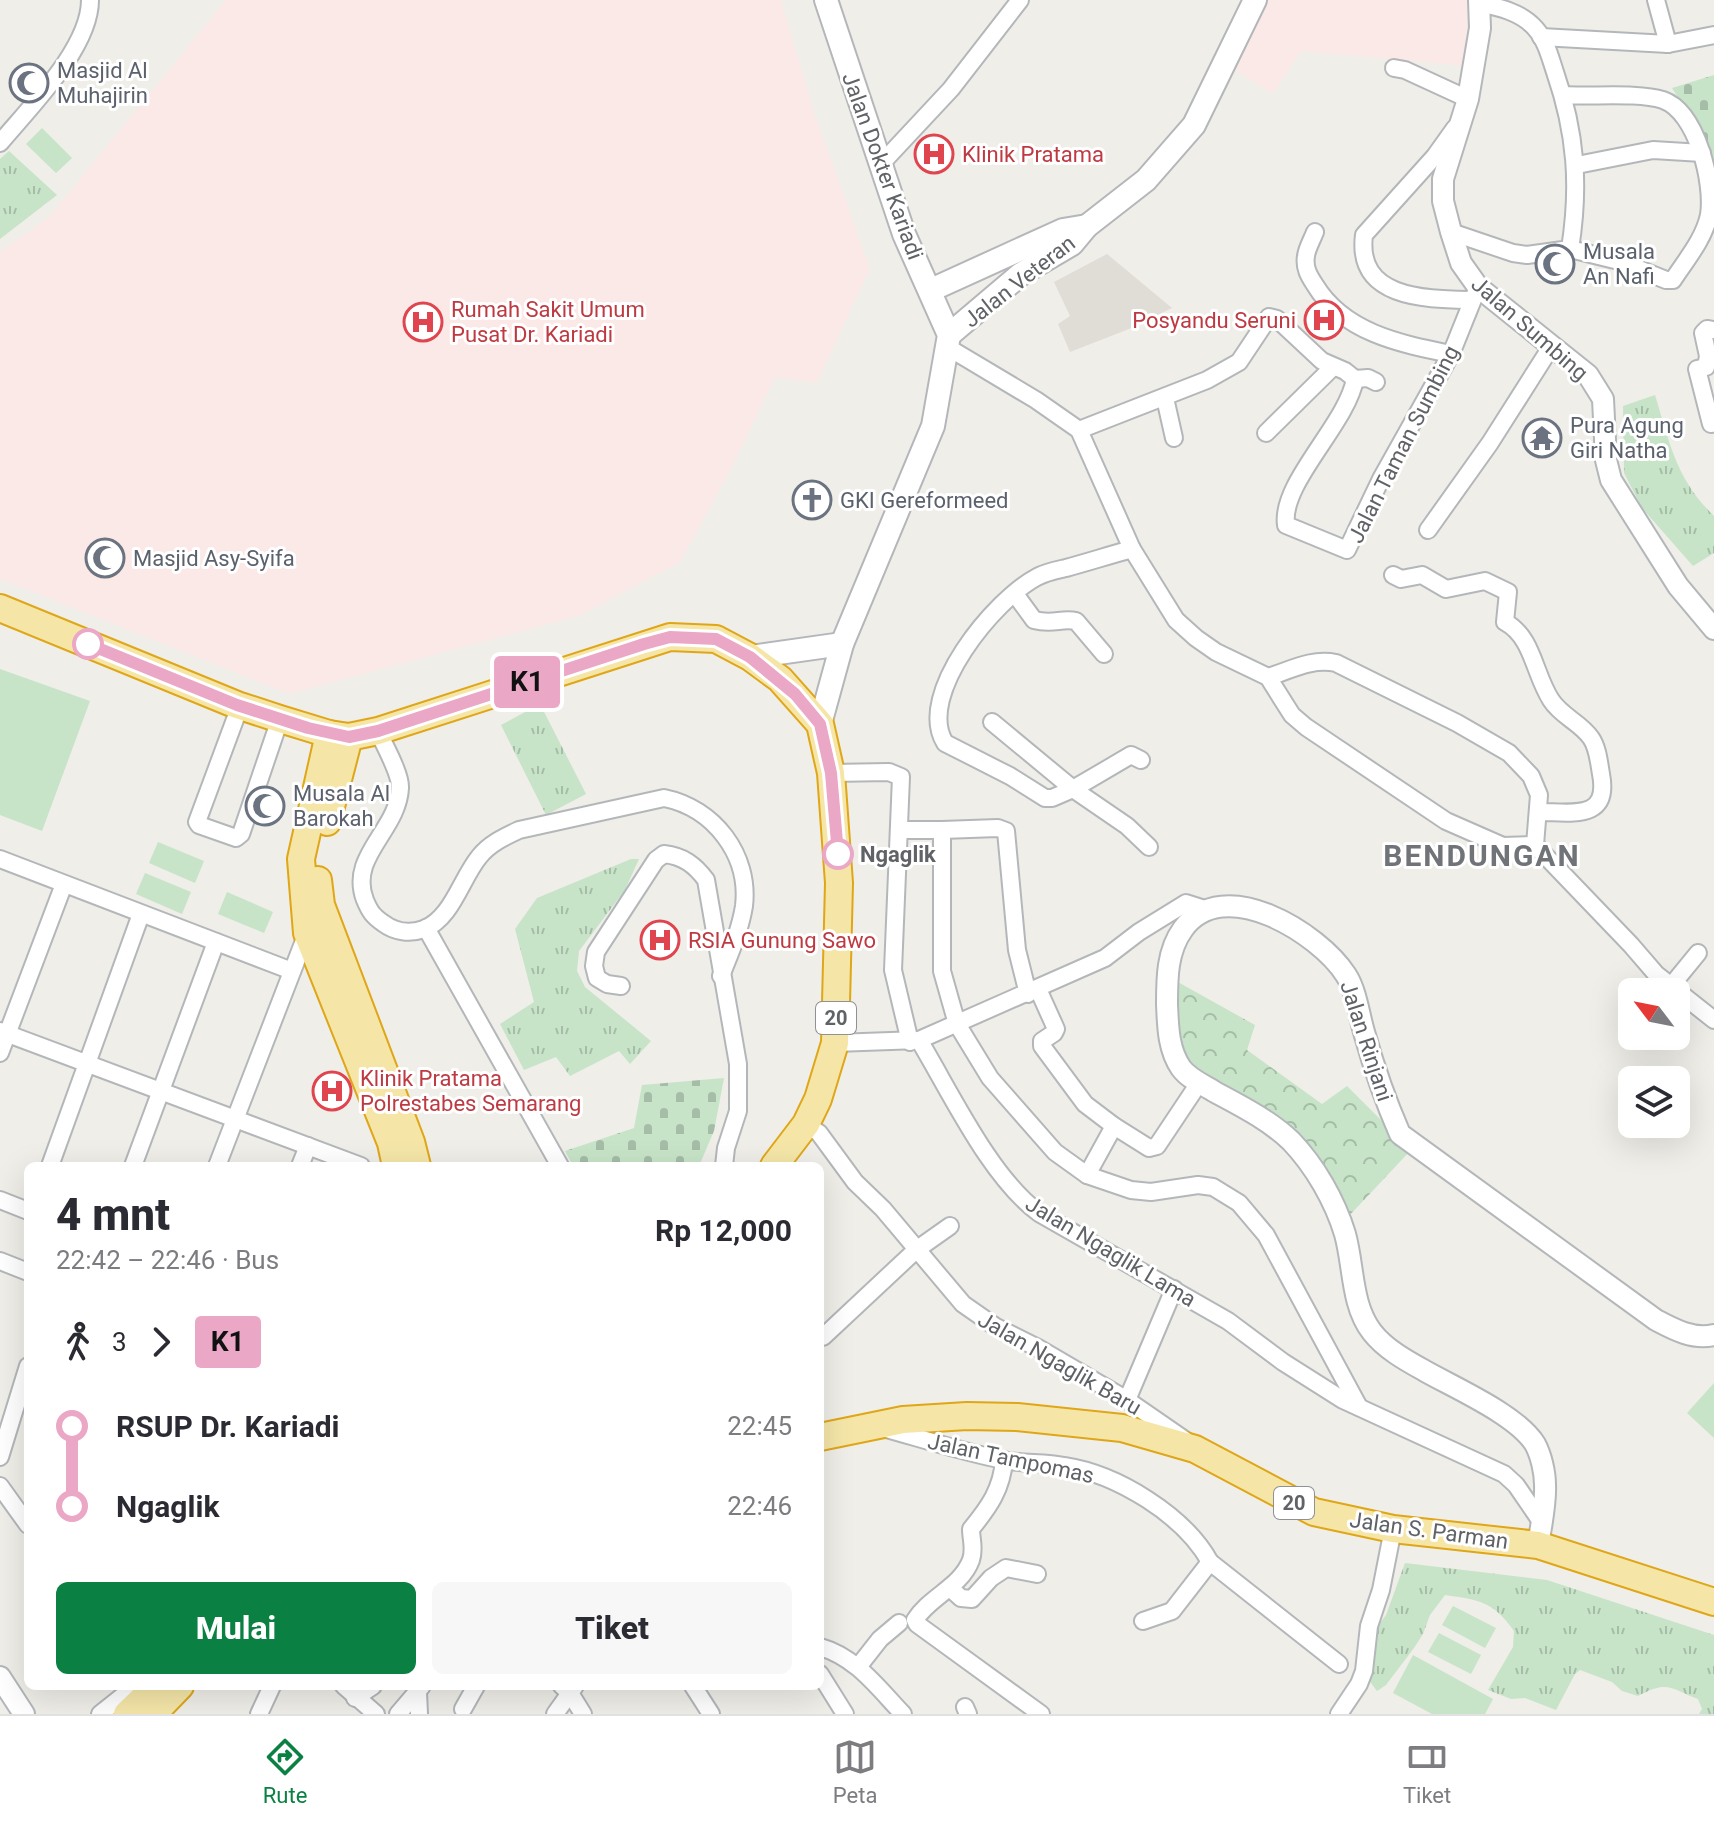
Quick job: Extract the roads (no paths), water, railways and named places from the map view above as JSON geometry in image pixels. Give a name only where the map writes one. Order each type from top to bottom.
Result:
[{"type":"highway","name":"20","points":[[0,608],[240,706],[339,735],[378,731],[670,637],[716,639],[750,657],[788,687],[820,724],[831,773],[839,883],[835,1043],[818,1099],[806,1124],[777,1162]]},
{"type":"highway","points":[[339,735],[301,859],[307,933],[411,1142],[416,1162]]},
{"type":"highway","points":[[339,735],[320,852],[318,884],[321,905],[395,1162]]},
{"type":"highway","name":"Jalan S. Parman","points":[[824,1436],[903,1420],[994,1415],[1122,1428],[1195,1449],[1314,1512],[1393,1529],[1478,1540],[1540,1534],[1714,1602]]},
{"type":"highway","points":[[146,1701],[171,1690]]},
{"type":"main road","name":"Jalan Dokter Kariadi","points":[[826,0],[904,234],[931,290],[949,341]]},
{"type":"main road","name":"Jalan Veteran","points":[[949,341],[1021,274],[1072,244],[1087,226],[1146,180],[1194,125],[1255,0]]},
{"type":"main road","name":"Jalan Veteran","points":[[931,290],[1063,230],[1087,226]]},
{"type":"main road","points":[[820,724],[842,644],[929,439],[949,341]]},
{"type":"main road","points":[[750,657],[842,644]]},
{"type":"street","points":[[0,143],[63,66],[90,15],[90,0]]},
{"type":"street","points":[[1656,0],[1668,44]]},
{"type":"street","points":[[1479,1],[1524,18],[1541,37],[1563,95],[1577,165],[1576,214],[1570,249]]},
{"type":"street","name":"Jalan Sumbing","points":[[1479,1],[1480,28],[1466,107],[1443,179],[1443,201],[1461,263],[1475,293],[1588,375],[1603,399],[1606,460],[1611,480],[1678,586],[1714,629]]},
{"type":"street","points":[[880,165],[951,89],[1017,2]]},
{"type":"street","points":[[1541,37],[1668,44],[1714,35]]},
{"type":"street","points":[[1394,68],[1405,70],[1466,107],[1435,156],[1364,235],[1363,261],[1372,277],[1388,289],[1443,300],[1475,293]]},
{"type":"street","points":[[1451,232],[1527,255],[1570,249],[1619,261],[1673,280],[1703,234],[1710,213],[1711,190],[1702,153],[1692,129],[1671,104],[1663,100],[1563,95]]},
{"type":"street","points":[[1577,165],[1653,150],[1702,153]]},
{"type":"street","points":[[1315,232],[1306,256],[1307,272],[1323,299],[1337,313],[1398,343],[1451,354]]},
{"type":"street","name":"Jalan Taman Sumbing","points":[[1355,379],[1353,389],[1288,498],[1284,514],[1286,525],[1347,550],[1381,479],[1451,354],[1475,293]]},
{"type":"street","points":[[1079,430],[1165,398],[1239,362],[1269,317],[1277,319],[1314,354],[1333,367],[1355,379],[1368,378],[1376,382]]},
{"type":"street","points":[[1711,424],[1697,369],[1706,367],[1708,356],[1703,333],[1707,329],[1714,330]]},
{"type":"street","points":[[949,341],[1079,430],[1132,549],[1176,620],[1196,638],[1216,652],[1268,677],[1292,715],[1306,727],[1446,821],[1503,846],[1535,845]]},
{"type":"street","points":[[1428,530],[1490,443],[1551,347]]},
{"type":"street","points":[[1266,433],[1333,367]]},
{"type":"street","points":[[1165,398],[1174,438]]},
{"type":"street","points":[[1132,549],[1035,577],[990,618],[953,668],[937,709],[940,735],[945,743],[1010,776],[1045,798],[1073,789],[1131,755],[1141,760]]},
{"type":"street","points":[[1393,575],[1401,579],[1422,575],[1446,589],[1485,581],[1508,592],[1505,622],[1520,632],[1554,704],[1592,739],[1604,790],[1600,802],[1594,807],[1580,811],[1538,812]]},
{"type":"street","points":[[1015,594],[1034,620],[1055,624],[1072,619],[1076,621],[1104,654]]},
{"type":"street","points":[[1268,677],[1310,662],[1323,660],[1336,663],[1457,723],[1509,753],[1531,776],[1539,795],[1535,845],[1661,978]]},
{"type":"street","points":[[240,706],[197,822],[236,838],[241,834],[280,719]]},
{"type":"street","points":[[992,722],[1073,789],[1120,820],[1149,847]]},
{"type":"street","points":[[378,731],[401,785],[397,806],[362,868],[359,880],[371,915],[389,927],[407,932],[426,928],[448,909],[463,879],[481,854],[501,838],[519,830],[664,798],[697,811],[717,825],[740,863],[744,904],[738,935],[721,976]]},
{"type":"street","name":"Jalan Ngaglik Lama","points":[[831,773],[889,772],[901,777],[893,970],[915,1041],[979,1141],[1023,1201],[1228,1321],[1283,1362],[1359,1407],[1504,1474],[1516,1485],[1540,1534]]},
{"type":"street","points":[[900,830],[998,828],[1006,831],[1017,950],[1033,991],[1056,1029],[1042,1041],[1042,1046],[1085,1104],[1114,1126],[1154,1148],[1199,1083]]},
{"type":"street","points":[[942,830],[942,971],[957,1024],[990,1078],[1055,1152],[1087,1175],[1141,1191],[1198,1185],[1213,1187],[1239,1203],[1266,1235],[1359,1407]]},
{"type":"street","points":[[621,986],[607,984],[597,978],[594,966],[596,952],[656,860],[664,854],[675,855],[696,867],[706,880],[738,1064],[738,1111],[724,1162]]},
{"type":"street","points":[[0,859],[292,971]]},
{"type":"street","points":[[0,1053],[4,1032],[64,884]]},
{"type":"street","points":[[835,1043],[915,1041],[1105,958],[1139,932],[1186,903],[1208,910]]},
{"type":"street","name":"Jalan Rinjani","points":[[1208,910],[1248,908],[1268,914],[1294,925],[1328,953],[1348,977],[1381,1093],[1400,1134],[1656,1320],[1679,1332],[1706,1337],[1714,1335]]},
{"type":"street","points":[[1208,910],[1185,926],[1175,942],[1168,964],[1168,1032],[1182,1070],[1199,1083],[1264,1119],[1290,1140],[1307,1160],[1334,1206],[1346,1236],[1363,1318],[1373,1334],[1399,1356],[1484,1403],[1534,1443],[1541,1460],[1545,1486],[1540,1534]]},
{"type":"street","points":[[51,1162],[141,914]]},
{"type":"street","points":[[426,928],[558,1162]]},
{"type":"street","points":[[219,1162],[307,933]]},
{"type":"street","points":[[134,1162],[216,942]]},
{"type":"street","points":[[1678,978],[1698,953]]},
{"type":"street","points":[[1690,1001],[1714,1020]]},
{"type":"street","points":[[4,1032],[350,1162]]},
{"type":"street","name":"Jalan Ngaglik Baru","points":[[806,1124],[819,1133],[855,1182],[883,1209],[963,1304],[979,1317],[1127,1400],[1195,1449]]},
{"type":"street","points":[[1087,1175],[1114,1126]]},
{"type":"street","points":[[302,1162],[308,1146]]},
{"type":"street","points":[[0,1200],[24,1209]]},
{"type":"street","points":[[824,1336],[916,1250],[950,1226]]},
{"type":"street","points":[[0,1261],[24,1270]]},
{"type":"street","points":[[1127,1400],[1174,1289]]},
{"type":"street","points":[[0,1457],[23,1400]]},
{"type":"street","name":"Jalan Tampomas","points":[[878,1427],[1004,1460],[1066,1466],[1096,1474],[1139,1494],[1179,1525],[1210,1562],[1339,1664]]},
{"type":"street","points":[[1004,1460],[1000,1488],[971,1529],[971,1561],[950,1588],[920,1611],[915,1620],[1041,1714]]},
{"type":"street","points":[[0,1486],[24,1519]]},
{"type":"street","points":[[1340,1714],[1364,1671],[1369,1626],[1381,1590],[1393,1529]]},
{"type":"street","points":[[1143,1621],[1172,1611],[1210,1562]]},
{"type":"street","points":[[950,1588],[961,1598],[972,1599],[991,1578],[1006,1568],[1037,1574]]},
{"type":"street","points":[[858,1667],[880,1639],[899,1623]]},
{"type":"street","points":[[824,1648],[838,1653],[858,1667],[903,1714]]},
{"type":"street","points":[[0,1677],[24,1714]]},
{"type":"street","points":[[824,1680],[845,1714]]},
{"type":"street","points":[[259,1714],[270,1690]]},
{"type":"street","points":[[398,1714],[419,1690]]},
{"type":"street","points":[[419,1714],[420,1690]]},
{"type":"street","points":[[463,1709],[474,1690]]},
{"type":"street","points":[[555,1714],[568,1690]]},
{"type":"street","points":[[570,1690],[583,1714]]},
{"type":"street","points":[[696,1690],[711,1714]]},
{"type":"street","points":[[349,1692],[376,1714]]},
{"type":"street","points":[[100,1714],[146,1701]]},
{"type":"place","name":"Masjid Al Muhajirin","points":[[29,83]]},
{"type":"place","name":"Klinik Pratama","points":[[934,154]]},
{"type":"place","name":"Musala An Nafi","points":[[1555,264]]},
{"type":"place","name":"Posyandu Seruni","points":[[1324,320]]},
{"type":"place","name":"Rumah Sakit Umum Pusat Dr. Kariadi","points":[[423,322]]},
{"type":"place","name":"Pura Agung Giri Natha","points":[[1542,438]]},
{"type":"place","name":"GKI Gereformeed","points":[[812,500]]},
{"type":"place","name":"Masjid Asy-Syifa","points":[[105,558]]},
{"type":"place","name":"Musala Al Barokah","points":[[265,806]]},
{"type":"place","name":"Ngaglik","points":[[838,854]]},
{"type":"place","name":"RSIA Gunung Sawo","points":[[660,940]]},
{"type":"place","name":"Klinik Pratama Polrestabes Semarang","points":[[332,1091]]},
{"type":"district","name":"BENDUNGAN","points":[[1482,856]]}]
